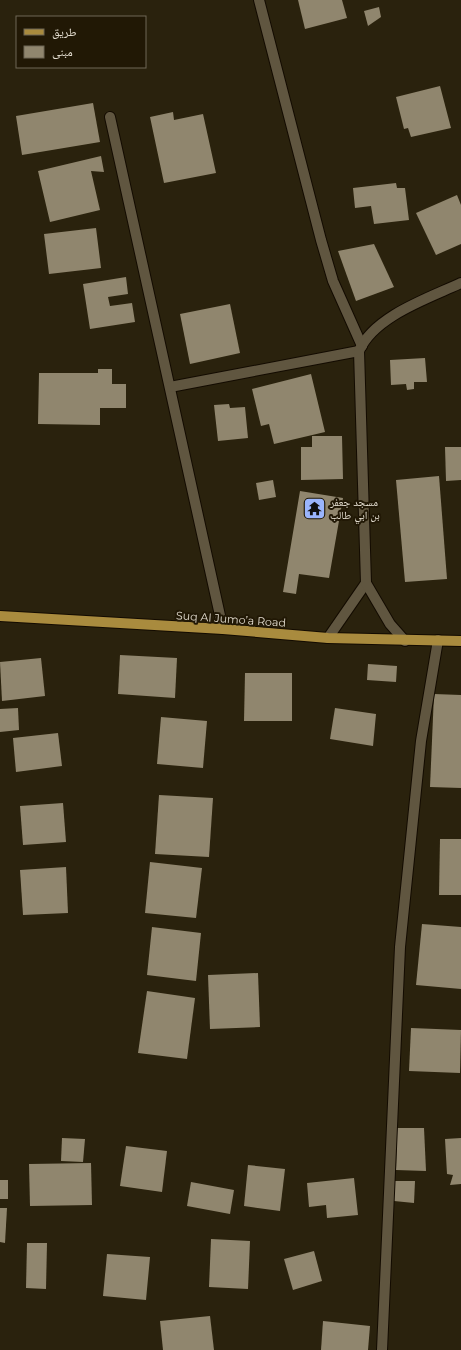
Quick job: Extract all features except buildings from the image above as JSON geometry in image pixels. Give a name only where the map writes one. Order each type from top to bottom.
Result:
[{"type":"main road","name":"Suq Al Jumo’a Road","points":[[0,616],[223,629],[328,638],[404,641],[461,641]]},
{"type":"street","points":[[259,0],[320,240],[333,281],[361,349],[366,583],[390,624],[404,641]]},
{"type":"street","points":[[110,117],[223,629]]},
{"type":"street","points":[[170,387],[361,349],[370,336],[398,312],[461,283]]},
{"type":"street","points":[[328,638],[366,583]]},
{"type":"street","points":[[382,1350],[400,947],[421,741],[438,640]]},
{"type":"place","name":"مسجد جعفر بن ابي طالب","points":[[315,508]]}]
